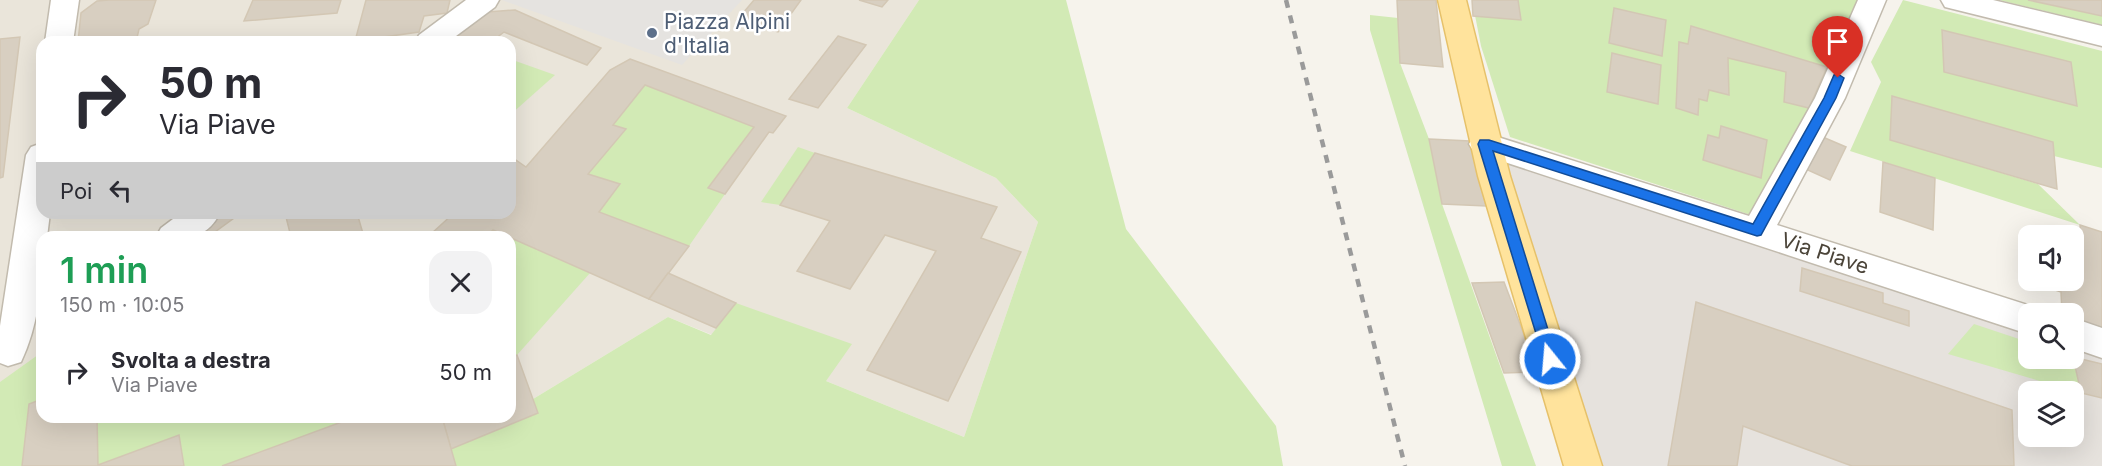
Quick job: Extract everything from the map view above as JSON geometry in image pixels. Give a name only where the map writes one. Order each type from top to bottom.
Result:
[{"type":"main road","points":[[1452,0],[1466,75],[1485,144],[1583,466]]},
{"type":"street","points":[[60,36],[65,0]]},
{"type":"street","points":[[437,36],[485,0]]},
{"type":"street","points":[[1757,231],[1830,98],[1872,0]]},
{"type":"street","points":[[1955,0],[2102,36]]},
{"type":"street","name":"Via Piave","points":[[1485,144],[2018,316]]},
{"type":"street","points":[[4,354],[18,325],[36,198]]},
{"type":"street","points":[[181,231],[196,219]]},
{"type":"street","points":[[4,354],[36,336]]},
{"type":"street","points":[[2084,337],[2102,343]]},
{"type":"shaded area","points":[[0,0],[919,0],[847,108],[996,178],[1038,222],[964,437],[668,317],[516,409],[516,231],[36,231],[36,423],[493,423],[451,448],[456,466],[0,466]]},
{"type":"shaded area","name":"Piazza Alpini d'Italia","points":[[502,0],[742,0],[682,65]]},
{"type":"shaded area","points":[[1485,144],[2018,316],[2018,369],[2084,369],[2084,337],[2102,343],[2102,466],[1583,466]]},
{"type":"green space","points":[[919,0],[1066,0],[1126,229],[1276,426],[1283,466],[456,466],[451,449],[499,423],[516,423],[516,409],[668,317],[711,335],[736,303],[852,344],[826,381],[964,437],[1038,222],[996,178],[847,108]]},
{"type":"green space","points":[[1472,0],[1865,0],[1757,217],[1510,137],[1481,46]]},
{"type":"green space","points":[[1903,0],[2102,51],[2102,168],[2054,156],[2053,142],[1892,97],[1891,140],[2038,184],[2080,225],[1850,151],[1881,82],[1871,62]]},
{"type":"green space","points":[[1999,0],[2102,0],[2102,25]]},
{"type":"green space","points":[[1370,15],[1398,18],[1400,63],[1429,139],[1442,204],[1536,466],[1502,466],[1370,30]]},
{"type":"green space","points":[[516,61],[555,75],[516,110]]},
{"type":"green space","points":[[645,85],[754,127],[708,188],[725,194],[689,246],[599,212],[619,184],[588,174],[625,129],[613,125]]},
{"type":"green space","points":[[798,147],[815,153],[780,205],[761,202]]},
{"type":"green space","points":[[516,240],[590,273],[516,355]]},
{"type":"green space","points":[[1974,324],[2018,339],[2018,369],[2075,369],[2078,381],[2040,381],[1948,354]]},
{"type":"green space","points":[[36,356],[36,423],[348,423],[361,466],[0,466],[0,382]]},
{"type":"building","points":[[156,0],[148,24],[139,29],[137,36],[79,36],[81,13],[97,1]]},
{"type":"building","points":[[253,0],[341,0],[337,13],[244,21]]},
{"type":"building","points":[[366,0],[450,0],[447,13],[424,16],[419,32],[391,36],[356,36]]},
{"type":"building","points":[[754,0],[801,0],[778,32],[737,20]]},
{"type":"building","points":[[859,0],[888,0],[882,7]]},
{"type":"building","points":[[1397,0],[1436,0],[1443,67],[1400,63]]},
{"type":"building","points":[[1472,0],[1518,0],[1521,20],[1473,16]]},
{"type":"building","points":[[2028,0],[2102,0],[2102,16]]},
{"type":"building","points":[[1614,8],[1666,20],[1662,56],[1609,43]]},
{"type":"building","points":[[515,10],[601,48],[587,65],[504,32],[499,36],[444,36],[474,13]]},
{"type":"building","points":[[1691,26],[1827,67],[1809,108],[1784,102],[1786,72],[1728,58],[1729,95],[1709,90],[1707,101],[1699,99],[1698,115],[1676,108],[1679,42],[1688,44]]},
{"type":"building","points":[[1942,30],[2071,62],[2077,106],[1944,72]]},
{"type":"building","points":[[838,36],[866,45],[818,108],[789,99]]},
{"type":"building","points":[[20,37],[3,177],[0,178],[0,39]]},
{"type":"building","points":[[1612,53],[1661,65],[1658,104],[1607,92]]},
{"type":"building","points":[[630,59],[786,116],[773,133],[769,132],[725,194],[708,188],[754,127],[645,85],[613,125],[626,129],[588,174],[620,184],[599,212],[689,246],[649,299],[516,240],[516,231],[434,231],[447,219],[516,219],[516,160],[526,167],[610,70]]},
{"type":"building","points":[[1892,96],[2053,142],[2057,189],[1890,140]]},
{"type":"building","points":[[1721,126],[1767,140],[1761,178],[1703,160],[1708,135],[1719,138]]},
{"type":"building","points":[[1818,135],[1846,147],[1830,180],[1801,167]]},
{"type":"building","points":[[1429,139],[1470,141],[1486,206],[1442,204]]},
{"type":"building","points":[[815,153],[997,207],[981,238],[1021,252],[948,401],[867,370],[936,251],[885,235],[850,289],[797,271],[830,221],[780,205]]},
{"type":"building","points":[[1883,162],[1935,178],[1933,230],[1880,212]]},
{"type":"building","points":[[205,219],[233,219],[216,231],[193,231]]},
{"type":"building","points":[[286,219],[359,219],[362,231],[290,231]]},
{"type":"building","points":[[2084,226],[2102,232],[2102,343],[2084,337],[2084,303],[2062,303],[2061,292],[2058,291],[2084,291]]},
{"type":"building","points":[[1802,268],[1883,293],[1883,303],[1909,311],[1909,326],[1800,291]]},
{"type":"building","points":[[668,273],[736,303],[716,328],[649,299]]},
{"type":"building","points":[[1504,282],[1538,372],[1504,373],[1472,283]]},
{"type":"building","points":[[1696,302],[2012,410],[2014,466],[1852,466],[1743,426],[1737,466],[1668,466]]},
{"type":"building","points":[[516,355],[538,413],[516,422]]},
{"type":"building","points":[[2084,360],[2102,364],[2102,398],[2084,394],[2084,381],[2078,381],[2076,369],[2084,369]]},
{"type":"building","points":[[36,401],[36,423],[97,423],[98,465],[179,435],[184,466],[22,466],[29,404]]},
{"type":"building","points":[[339,423],[444,423],[456,466],[222,466]]},
{"type":"building","points":[[444,423],[514,423],[451,449]]},
{"type":"railway","points":[[1286,0],[1405,466]]},
{"type":"place","name":"Piazza Alpini d'Italia","points":[[652,33]]},
{"type":"route","points":[[1550,359],[1485,144],[1757,231],[1830,98],[1838,78]]}]
